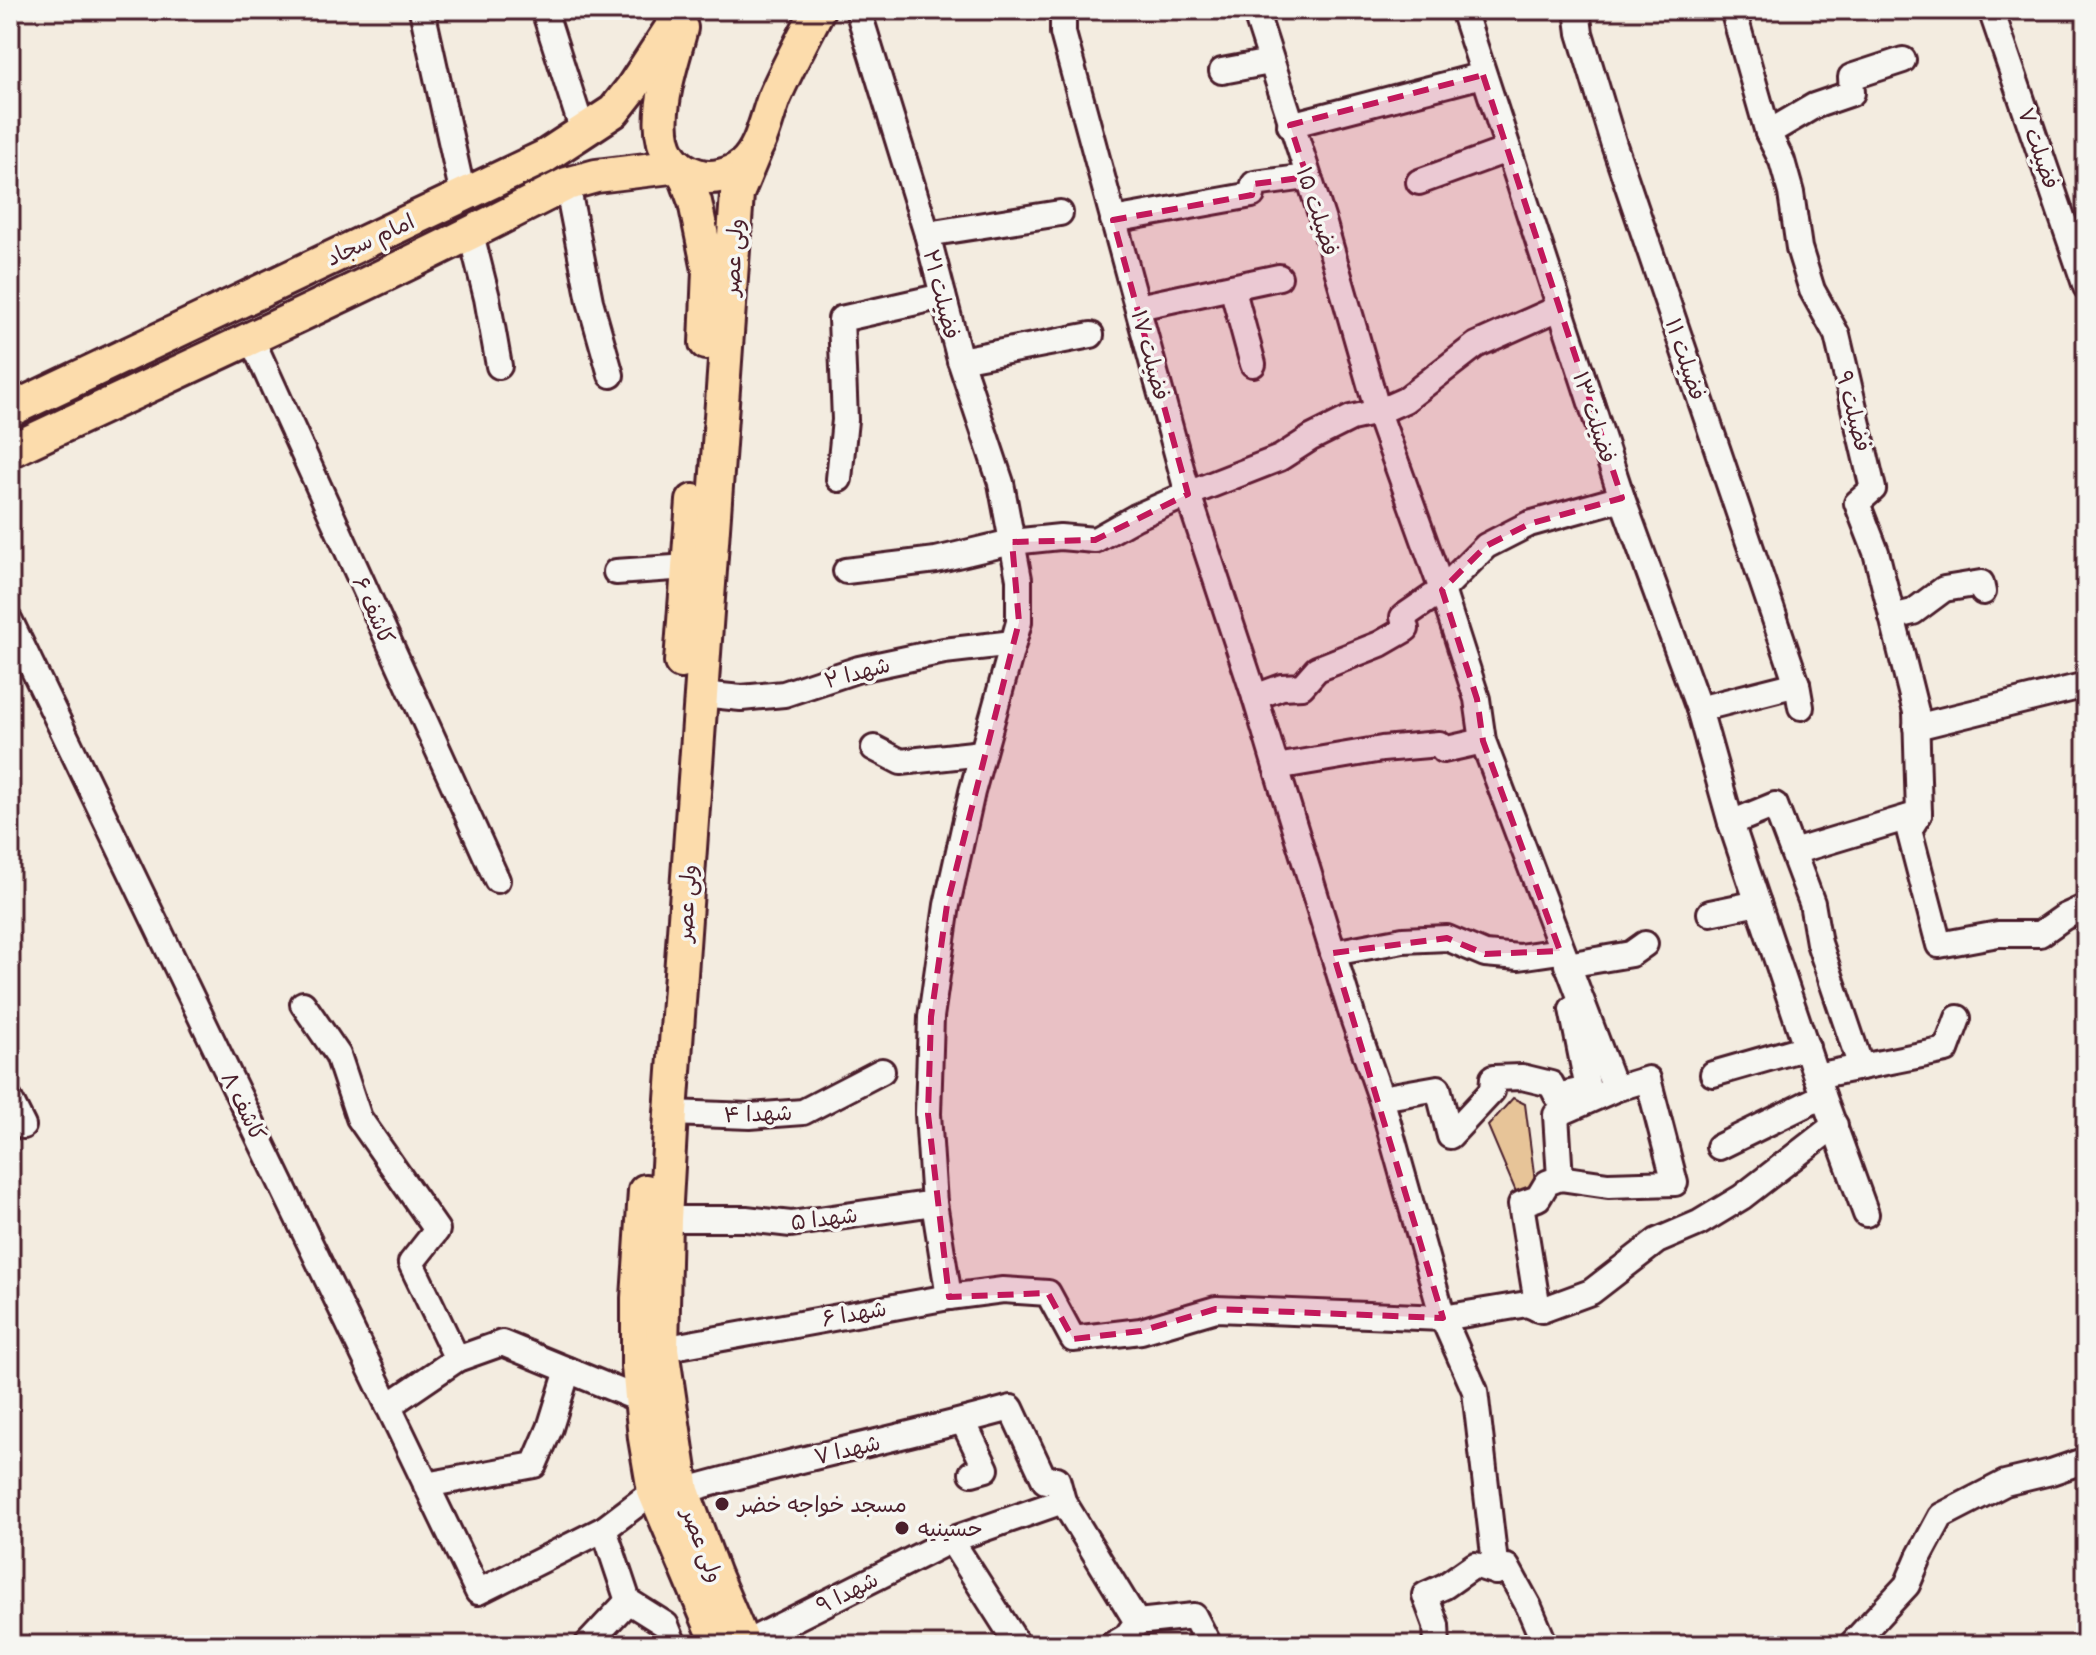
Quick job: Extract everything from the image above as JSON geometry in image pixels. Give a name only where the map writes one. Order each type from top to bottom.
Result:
[{"type":"main road","name":"امام سجاد","points":[[10,410],[544,157],[614,111],[685,10]]},
{"type":"main road","name":"ولی عصر","points":[[685,10],[660,130],[663,145],[681,168],[697,214],[709,270],[688,567],[690,694],[665,1219],[662,1349],[669,1491],[714,1575],[744,1645]]},
{"type":"main road","name":"ولی عصر","points":[[719,1645],[641,1400],[638,1298],[737,194],[775,98],[818,10]]},
{"type":"main road","name":"امام سجاد","points":[[10,451],[252,340],[567,184],[635,170],[681,168],[698,176],[714,177],[730,173],[754,153]]},
{"type":"main road","points":[[635,170],[658,180],[697,214]]},
{"type":"main road","points":[[303,271],[319,306]]},
{"type":"street","points":[[422,10],[463,195]]},
{"type":"street","points":[[544,10],[583,132]]},
{"type":"street","name":"فضیلت ۲۱","points":[[858,10],[927,234],[960,360],[1001,483],[1019,579],[1019,622],[982,753],[947,905],[931,1017],[928,1114],[934,1203],[949,1297]]},
{"type":"street","name":"فضیلت ۱۷","points":[[1063,10],[1063,33],[1188,494],[1381,1098],[1443,1318],[1475,1391],[1496,1572]]},
{"type":"street","name":"فضیلت ۱۵","points":[[1255,10],[1378,412],[1442,590],[1477,699],[1483,741],[1562,953]]},
{"type":"street","name":"فضیلت ۱۳","points":[[1463,10],[1622,498],[1699,709],[1731,823],[1866,1214]]},
{"type":"street","name":"فضیلت ۱۱","points":[[1577,10],[1580,33],[1614,145],[1799,695],[1699,709]]},
{"type":"street","name":"فضیلت ۹","points":[[1733,10],[1768,133],[1785,172],[1799,248],[1812,290],[1837,335],[1873,489],[1857,503],[1876,552],[1916,712],[1919,814],[1909,830],[1939,945],[1998,934],[2040,934],[2064,917],[2086,907]]},
{"type":"street","name":"فضیلت ۷","points":[[1991,10],[2086,287]]},
{"type":"street","points":[[1768,133],[1814,106],[1852,93],[1851,77],[1903,60]]},
{"type":"street","points":[[1222,71],[1270,62]]},
{"type":"street","points":[[1290,125],[1483,75]]},
{"type":"street","points":[[1419,182],[1507,150]]},
{"type":"street","points":[[1113,220],[1252,195],[1254,184],[1307,177]]},
{"type":"street","points":[[567,184],[590,301],[611,375]]},
{"type":"street","points":[[927,234],[1060,213]]},
{"type":"street","points":[[471,234],[499,366]]},
{"type":"street","points":[[1138,307],[1279,277]]},
{"type":"street","points":[[1232,287],[1253,364]]},
{"type":"street","points":[[839,479],[845,420],[841,319],[943,296]]},
{"type":"street","points":[[846,571],[936,560],[1012,542],[1060,537],[1095,540],[1136,517],[1280,458],[1351,418],[1378,412],[1405,400],[1476,345],[1559,308]]},
{"type":"street","points":[[960,360],[1091,335]]},
{"type":"street","name":"کاشف ۶","points":[[252,340],[497,880]]},
{"type":"street","points":[[1255,697],[1282,687],[1302,686],[1317,669],[1380,644],[1406,629],[1403,617],[1442,590],[1486,546],[1529,524],[1622,498]]},
{"type":"street","points":[[616,572],[688,567]]},
{"type":"street","points":[[1892,617],[1913,612],[1944,589],[1981,583],[1983,592]]},
{"type":"street","name":"کاشف ۸","points":[[10,621],[478,1592],[604,1529]]},
{"type":"street","name":"شهدا ۲","points":[[690,694],[741,698],[784,694],[859,669],[944,651],[1013,643]]},
{"type":"street","points":[[1916,727],[2086,685]]},
{"type":"street","points":[[1276,767],[1382,749],[1439,744],[1443,750],[1483,741]]},
{"type":"street","points":[[874,748],[901,762],[982,753]]},
{"type":"street","points":[[1731,823],[1775,805],[1812,903],[1819,943],[1861,1067]]},
{"type":"street","points":[[1793,852],[1919,814]]},
{"type":"street","points":[[1710,913],[1758,903]]},
{"type":"street","points":[[1333,953],[1403,940],[1447,938],[1485,954],[1519,957],[1562,953],[1631,954],[1645,944]]},
{"type":"street","points":[[1562,953],[1615,1089]]},
{"type":"street","points":[[1381,1098],[1438,1088],[1450,1136],[1492,1091],[1493,1078],[1522,1077],[1551,1084],[1557,1096],[1588,1089],[1562,953]]},
{"type":"street","points":[[303,1004],[338,1055],[359,1118],[437,1230],[411,1263],[457,1359]]},
{"type":"street","points":[[1719,1147],[1820,1086],[1861,1067],[1946,1050],[1958,1018]]},
{"type":"street","points":[[1713,1074],[1807,1047]]},
{"type":"street","name":"شهدا ۴","points":[[671,1113],[750,1116],[803,1112],[882,1071]]},
{"type":"street","points":[[1538,1309],[1521,1204],[1538,1198],[1547,1183],[1560,1178],[1608,1185],[1675,1183],[1648,1079],[1615,1089],[1556,1115],[1560,1178]]},
{"type":"street","points":[[10,1100],[23,1126]]},
{"type":"street","points":[[1443,1318],[1527,1304],[1542,1310],[1591,1292],[1657,1241],[1699,1223],[1742,1197],[1835,1125]]},
{"type":"street","name":"شهدا ۵","points":[[665,1219],[746,1219],[791,1224],[934,1203]]},
{"type":"street","name":"شهدا ۶","points":[[662,1349],[1003,1290],[1048,1293],[1073,1339],[1141,1331],[1216,1309],[1443,1318]]},
{"type":"street","points":[[388,1406],[457,1359],[502,1343],[641,1400]]},
{"type":"street","points":[[426,1485],[534,1465],[550,1428],[568,1370]]},
{"type":"street","name":"شهدا ۷","points":[[669,1491],[1011,1408],[1045,1481],[1057,1479],[1063,1501]]},
{"type":"street","points":[[963,1421],[986,1469],[972,1473]]},
{"type":"street","points":[[1851,1645],[1907,1585],[1941,1516],[2005,1483],[2086,1460]]},
{"type":"street","points":[[669,1491],[604,1529],[628,1601],[666,1625],[674,1645]]},
{"type":"street","points":[[1063,1501],[1125,1635],[1194,1616],[1209,1645]]},
{"type":"street","name":"شهدا ۹","points":[[744,1645],[951,1540],[1063,1501]]},
{"type":"street","points":[[951,1540],[1018,1645]]},
{"type":"street","points":[[1437,1645],[1436,1625],[1425,1595],[1445,1586],[1475,1565],[1496,1572],[1507,1567],[1545,1645]]},
{"type":"street","points":[[587,1645],[628,1601]]},
{"type":"highlighted area","points":[[1483,75],[1622,498],[1529,524],[1486,546],[1442,590],[1477,699],[1483,741],[1560,951],[1485,954],[1447,938],[1333,953],[1443,1318],[1216,1309],[1141,1331],[1073,1339],[1048,1293],[949,1297],[928,1114],[931,1017],[947,905],[1019,622],[1012,542],[1095,540],[1188,494],[1113,220],[1252,195],[1254,184],[1307,177],[1290,125]]},
{"type":"building","points":[[1513,1098],[1525,1104],[1536,1189],[1516,1192],[1488,1126]]},
{"type":"place","name":"مسجد خواجه خضر","points":[[722,1504]]},
{"type":"place","name":"حسینیه","points":[[902,1528]]}]
